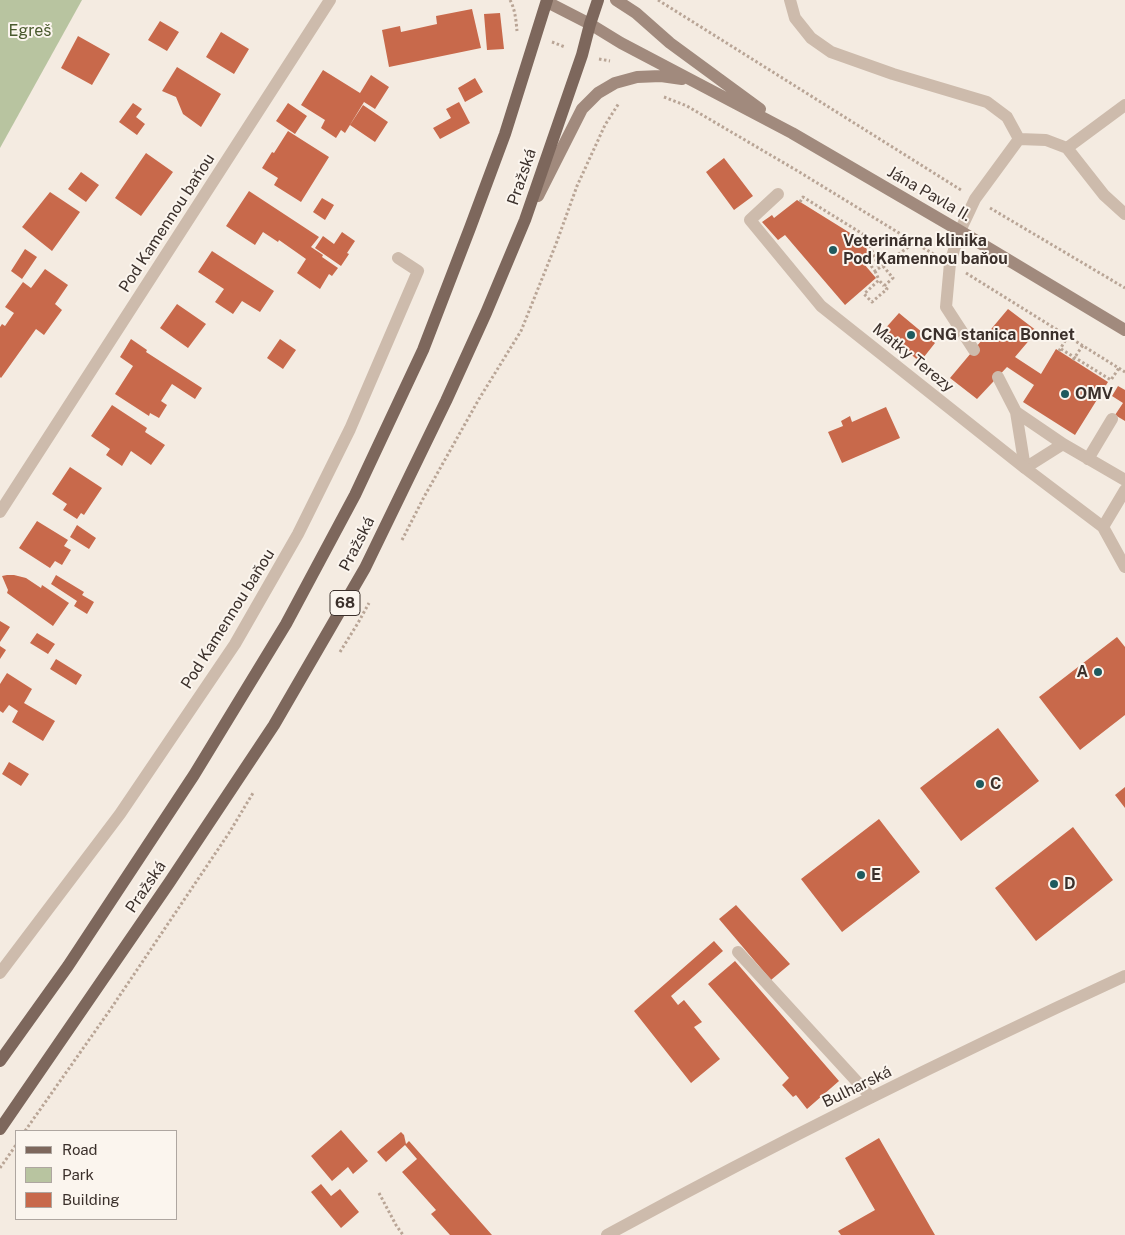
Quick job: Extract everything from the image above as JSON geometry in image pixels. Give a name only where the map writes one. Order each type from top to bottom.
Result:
[{"type":"main road","name":"Pražská","points":[[0,1129],[164,891],[274,725],[365,568],[446,401],[525,220],[582,55],[598,0]]},
{"type":"main road","name":"Pražská","points":[[0,1060],[68,966],[194,775],[286,624],[355,495],[427,341],[505,134],[546,1]]},
{"type":"street","name":"Pod Kamennou baňou","points":[[0,512],[327,0]]},
{"type":"street","points":[[616,0],[636,13]]},
{"type":"street","points":[[629,0],[636,13]]},
{"type":"street","points":[[790,0],[795,18],[811,38],[831,52],[893,74],[987,102],[1007,117],[1019,138]]},
{"type":"street","name":"Jána Pavla II.","points":[[546,1],[621,43],[792,133],[960,230],[1125,330]]},
{"type":"street","name":"Jána Pavla II.","points":[[636,13],[670,43],[792,133]]},
{"type":"street","points":[[525,220],[582,109],[598,93],[615,83],[637,77],[661,76],[692,81]]},
{"type":"street","points":[[1067,148],[1125,105]]},
{"type":"street","points":[[974,350],[946,307],[950,264],[960,230],[975,199],[1019,138]]},
{"type":"street","points":[[1019,138],[1046,140],[1067,148],[1104,195],[1125,214]]},
{"type":"street","name":"Matky Terezy","points":[[778,194],[750,220],[821,306],[1025,468],[1103,527]]},
{"type":"street","name":"Pod Kamennou baňou","points":[[0,973],[120,814],[235,644],[298,534],[350,429],[418,271],[398,258]]},
{"type":"street","points":[[998,377],[1016,412],[1025,468],[1063,444]]},
{"type":"street","points":[[1016,412],[1063,444],[1125,480]]},
{"type":"street","points":[[1088,459],[1112,418]]},
{"type":"street","points":[[1125,490],[1103,527],[1125,567]]},
{"type":"street","points":[[738,952],[871,1097]]},
{"type":"street","name":"Bulharská","points":[[607,1235],[871,1097],[1125,976]]},
{"type":"path","points":[[658,0],[975,199],[1125,288]]},
{"type":"path","points":[[615,83],[610,61],[621,43]]},
{"type":"path","points":[[660,95],[687,106],[796,170],[1125,372]]},
{"type":"path","points":[[800,202],[803,198],[866,236],[881,267],[894,278],[884,286]]},
{"type":"path","points":[[875,271],[914,243]]},
{"type":"path","points":[[868,262],[887,289],[872,302],[864,294],[880,280]]},
{"type":"path","points":[[1068,336],[1060,350],[1074,359],[1111,380],[1119,368]]},
{"type":"path","points":[[1074,359],[1083,345]]},
{"type":"path","points":[[0,1168],[15,1146]]},
{"type":"path","points":[[379,1193],[403,1235]]},
{"type":"green space","name":"Egreš","points":[[0,0],[82,0],[0,148]]},
{"type":"building","points":[[472,9],[481,48],[389,67],[382,30],[400,26],[401,32],[437,24],[436,16]]},
{"type":"building","points":[[500,13],[504,49],[487,50],[484,14]]},
{"type":"building","points":[[160,21],[179,32],[167,51],[148,40]]},
{"type":"building","points":[[221,32],[249,49],[234,74],[206,57]]},
{"type":"building","points":[[78,36],[110,54],[92,85],[61,68]]},
{"type":"building","points":[[177,67],[221,94],[201,127],[183,114],[176,97],[162,91]]},
{"type":"building","points":[[323,70],[360,93],[371,75],[389,87],[375,109],[364,102],[345,133],[341,130],[336,138],[321,128],[325,120],[301,105]]},
{"type":"building","points":[[475,78],[483,92],[465,102],[458,88]]},
{"type":"building","points":[[459,102],[470,123],[440,139],[433,128],[451,118],[446,109]]},
{"type":"building","points":[[133,103],[142,109],[136,117],[145,124],[137,135],[119,122]]},
{"type":"building","points":[[288,103],[307,116],[295,134],[276,121]]},
{"type":"building","points":[[363,105],[388,122],[375,142],[350,125]]},
{"type":"building","points":[[288,131],[329,157],[301,202],[274,185],[278,178],[262,168]]},
{"type":"building","points":[[146,153],[173,172],[141,216],[115,198]]},
{"type":"building","points":[[724,158],[753,196],[734,210],[706,172]]},
{"type":"building","points":[[81,172],[99,185],[86,202],[68,189]]},
{"type":"building","points":[[249,191],[319,237],[311,247],[338,268],[332,276],[329,274],[320,289],[297,273],[306,259],[279,240],[278,242],[263,232],[255,245],[226,226]]},
{"type":"building","points":[[50,192],[80,212],[52,251],[22,227]]},
{"type":"building","points":[[322,198],[334,205],[325,220],[313,212]]},
{"type":"building","name":"Veterinárna klinika Pod Kamennou baňou","points":[[797,200],[863,241],[871,259],[864,264],[876,278],[845,305],[785,235],[778,240],[762,222],[772,215],[774,218]]},
{"type":"building","points":[[342,232],[355,241],[341,266],[315,248],[323,236],[334,244]]},
{"type":"building","points":[[25,249],[37,257],[22,279],[11,271]]},
{"type":"building","points":[[212,251],[274,291],[260,312],[242,301],[233,314],[215,302],[224,289],[198,272]]},
{"type":"building","points":[[45,269],[68,285],[55,304],[62,310],[44,335],[36,329],[1,378],[0,327],[2,324],[5,326],[14,313],[5,307],[23,282],[31,288]]},
{"type":"building","points":[[177,304],[206,324],[188,348],[160,328]]},
{"type":"building","points":[[1008,309],[1037,331],[1015,357],[1041,374],[1056,349],[1108,382],[1075,435],[1023,402],[1034,385],[1007,367],[977,399],[950,378]]},
{"type":"building","points":[[899,313],[935,343],[920,362],[883,331]]},
{"type":"building","points":[[131,339],[147,350],[146,352],[202,388],[195,399],[172,384],[161,401],[167,405],[159,418],[150,413],[149,416],[115,394],[133,366],[120,357]]},
{"type":"building","points":[[280,339],[296,350],[283,369],[267,358]]},
{"type":"building","points":[[1118,386],[1125,390],[1125,421],[1115,415],[1123,403],[1112,396]]},
{"type":"building","points":[[112,405],[147,428],[145,432],[165,445],[151,465],[131,451],[122,466],[106,455],[110,449],[91,436]]},
{"type":"building","points":[[886,407],[900,438],[842,463],[828,432],[843,426],[841,421],[850,416],[852,422]]},
{"type":"building","points":[[70,467],[102,488],[84,515],[81,513],[77,519],[63,510],[67,504],[52,494]]},
{"type":"building","points":[[37,521],[68,540],[64,546],[71,550],[62,565],[55,561],[50,568],[19,548]]},
{"type":"building","points":[[77,525],[96,538],[89,549],[70,537]]},
{"type":"building","points":[[56,575],[84,592],[82,595],[94,602],[87,614],[74,606],[77,601],[51,584]]},
{"type":"building","points":[[2,576],[26,578],[41,588],[42,585],[69,603],[53,626],[7,593],[8,590]]},
{"type":"building","points":[[0,621],[10,627],[0,642]]},
{"type":"building","points":[[37,633],[55,644],[48,654],[30,643]]},
{"type":"building","name":"A","points":[[1117,637],[1125,647],[1125,715],[1080,750],[1039,697]]},
{"type":"building","points":[[0,646],[6,650],[0,659]]},
{"type":"building","points":[[56,659],[82,675],[76,685],[50,669]]},
{"type":"building","points":[[7,673],[32,689],[24,703],[55,721],[43,741],[12,722],[18,711],[9,705],[3,713],[0,711],[0,684]]},
{"type":"building","name":"C","points":[[998,728],[1039,781],[961,841],[920,788]]},
{"type":"building","points":[[9,762],[29,774],[21,786],[2,774]]},
{"type":"building","points":[[1125,787],[1125,808],[1115,795]]},
{"type":"building","name":"E","points":[[879,819],[920,872],[842,932],[801,879]]},
{"type":"building","name":"D","points":[[1073,827],[1113,880],[1036,941],[995,888]]},
{"type":"building","points":[[736,905],[790,964],[771,980],[719,919]]},
{"type":"building","points":[[714,941],[723,951],[671,996],[678,1005],[684,1000],[702,1022],[694,1027],[720,1059],[691,1083],[634,1011]]},
{"type":"building","points":[[735,961],[839,1081],[807,1109],[796,1095],[793,1097],[782,1085],[789,1078],[708,984]]},
{"type":"building","points":[[341,1130],[368,1161],[353,1174],[348,1167],[332,1181],[311,1156]]},
{"type":"building","points":[[401,1132],[404,1135],[406,1144],[409,1141],[492,1235],[450,1235],[431,1214],[436,1210],[402,1172],[417,1159],[405,1145],[386,1162],[377,1152]]},
{"type":"building","points":[[879,1138],[935,1235],[841,1235],[838,1231],[875,1210],[845,1158]]},
{"type":"building","points":[[321,1184],[331,1196],[340,1189],[359,1212],[341,1228],[311,1192]]},
{"type":"place","name":"Veterinárna klinika Pod Kamennou baňou","points":[[833,250]]},
{"type":"place","name":"CNG stanica Bonnet","points":[[911,335]]},
{"type":"place","name":"OMV","points":[[1065,394]]},
{"type":"place","name":"A","points":[[1098,672]]},
{"type":"place","name":"C","points":[[980,784]]},
{"type":"place","name":"E","points":[[861,875]]},
{"type":"place","name":"D","points":[[1054,884]]}]
